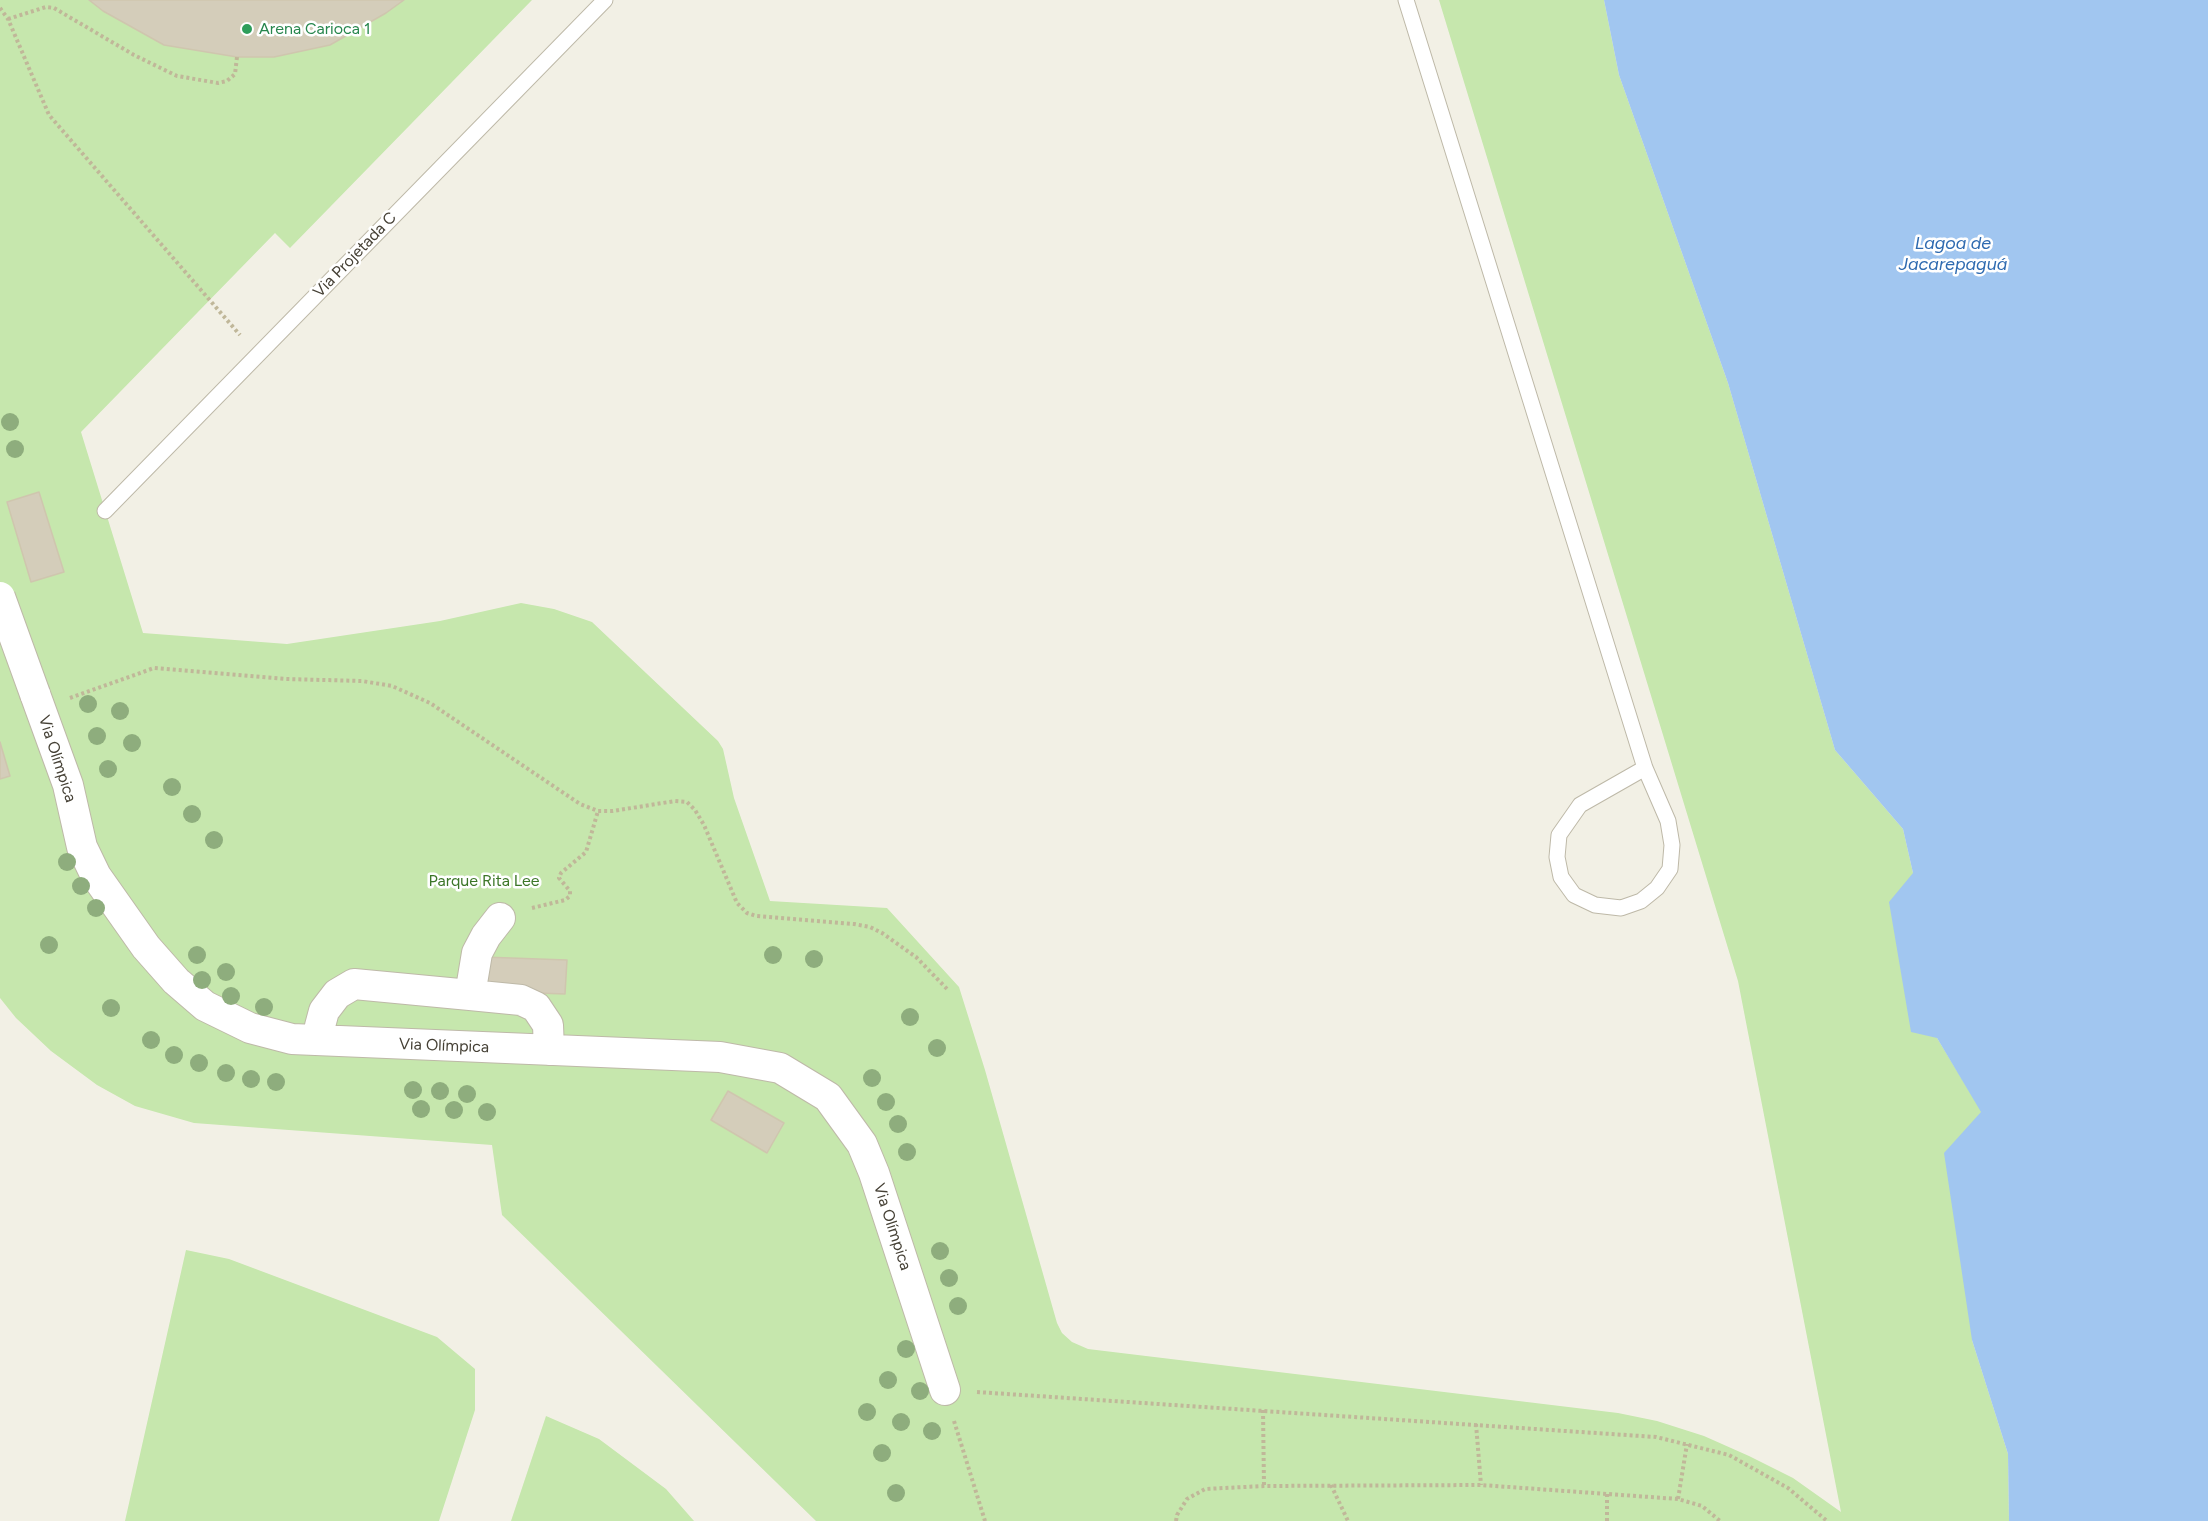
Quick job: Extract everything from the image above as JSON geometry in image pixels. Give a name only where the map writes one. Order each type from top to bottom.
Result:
[{"type":"street","name":"Via Olímpica","points":[[0,597],[68,785],[82,847],[96,876],[146,947],[176,981],[205,1006],[244,1025],[292,1039],[720,1057],[780,1068],[828,1097],[862,1144],[874,1173],[945,1390]]},
{"type":"street","points":[[470,995],[477,953],[486,936],[500,918]]},
{"type":"street","points":[[320,1040],[320,1026],[324,1011],[337,994],[354,984],[521,1000],[536,1007],[548,1025],[549,1050]]},
{"type":"lane","name":"Via Projetada C","points":[[105,511],[605,0]]},
{"type":"lane","points":[[1406,0],[1645,768],[1668,821],[1672,845],[1670,869],[1657,888],[1641,901],[1621,908],[1595,905],[1574,895],[1561,877],[1557,857],[1558,835],[1580,805],[1645,768]]},
{"type":"path","points":[[8,19],[46,7],[54,8],[66,12],[134,55],[177,76],[218,83],[227,81],[235,74],[237,57]]},
{"type":"path","points":[[0,8],[8,19],[49,115],[258,355]]},
{"type":"path","points":[[41,709],[154,668],[286,679],[362,681],[392,686],[430,703],[580,804],[598,811],[613,812],[675,801],[687,802],[704,825],[737,903],[747,913],[756,916],[870,927],[916,957],[949,991]]},
{"type":"path","points":[[500,918],[508,913],[565,900],[570,896],[570,891],[559,878],[561,873],[586,852],[598,811]]},
{"type":"path","points":[[985,1521],[945,1390],[1656,1437],[1729,1455],[1788,1488],[1827,1521]]},
{"type":"path","points":[[1263,1410],[1264,1486]]},
{"type":"path","points":[[1476,1424],[1480,1485]]},
{"type":"path","points":[[1678,1499],[1687,1444]]},
{"type":"path","points":[[1331,1485],[1348,1521]]},
{"type":"path","points":[[1176,1521],[1187,1499],[1205,1489],[1331,1485],[1480,1485],[1678,1499],[1702,1506],[1720,1521]]},
{"type":"path","points":[[1607,1494],[1607,1521]]},
{"type":"green space","name":"Parque Rita Lee","points":[[0,0],[532,0],[290,248],[275,233],[81,432],[143,633],[287,644],[440,621],[521,603],[554,609],[592,622],[718,741],[723,749],[734,798],[770,901],[887,908],[959,987],[1057,1323],[1062,1333],[1072,1342],[1088,1349],[1618,1413],[1657,1421],[1704,1436],[1749,1456],[1793,1478],[1841,1512],[1738,981],[1439,0],[1604,0],[1619,75],[1728,383],[1835,750],[1903,829],[1913,873],[1937,1038],[1982,1112],[1972,1340],[2008,1454],[2009,1521],[816,1521],[502,1215],[492,1145],[194,1123],[135,1106],[97,1085],[51,1051],[16,1018],[0,998]]},
{"type":"green space","points":[[186,1250],[229,1259],[437,1337],[475,1369],[475,1410],[439,1521],[125,1521]]},
{"type":"green space","points":[[546,1416],[599,1439],[666,1489],[694,1521],[511,1521]]},
{"type":"water","name":"Lagoa de Jacarepaguá","points":[[1604,0],[2208,0],[2208,1521],[2009,1521],[2008,1454],[1972,1340],[1944,1153],[1981,1112],[1937,1038],[1911,1032],[1889,902],[1913,873],[1903,829],[1835,750],[1728,383],[1619,75]]},
{"type":"building","name":"Arena Carioca 1","points":[[89,0],[404,0],[330,45],[274,57],[237,57],[164,45],[103,11]]},
{"type":"building","points":[[39,492],[64,572],[31,582],[7,502]]},
{"type":"building","points":[[0,742],[10,776],[0,779]]},
{"type":"building","points":[[483,957],[567,960],[565,994],[481,991]]},
{"type":"building","points":[[728,1091],[784,1123],[767,1153],[711,1120]]},
{"type":"place","name":"Arena Carioca 1","points":[[247,29]]}]
